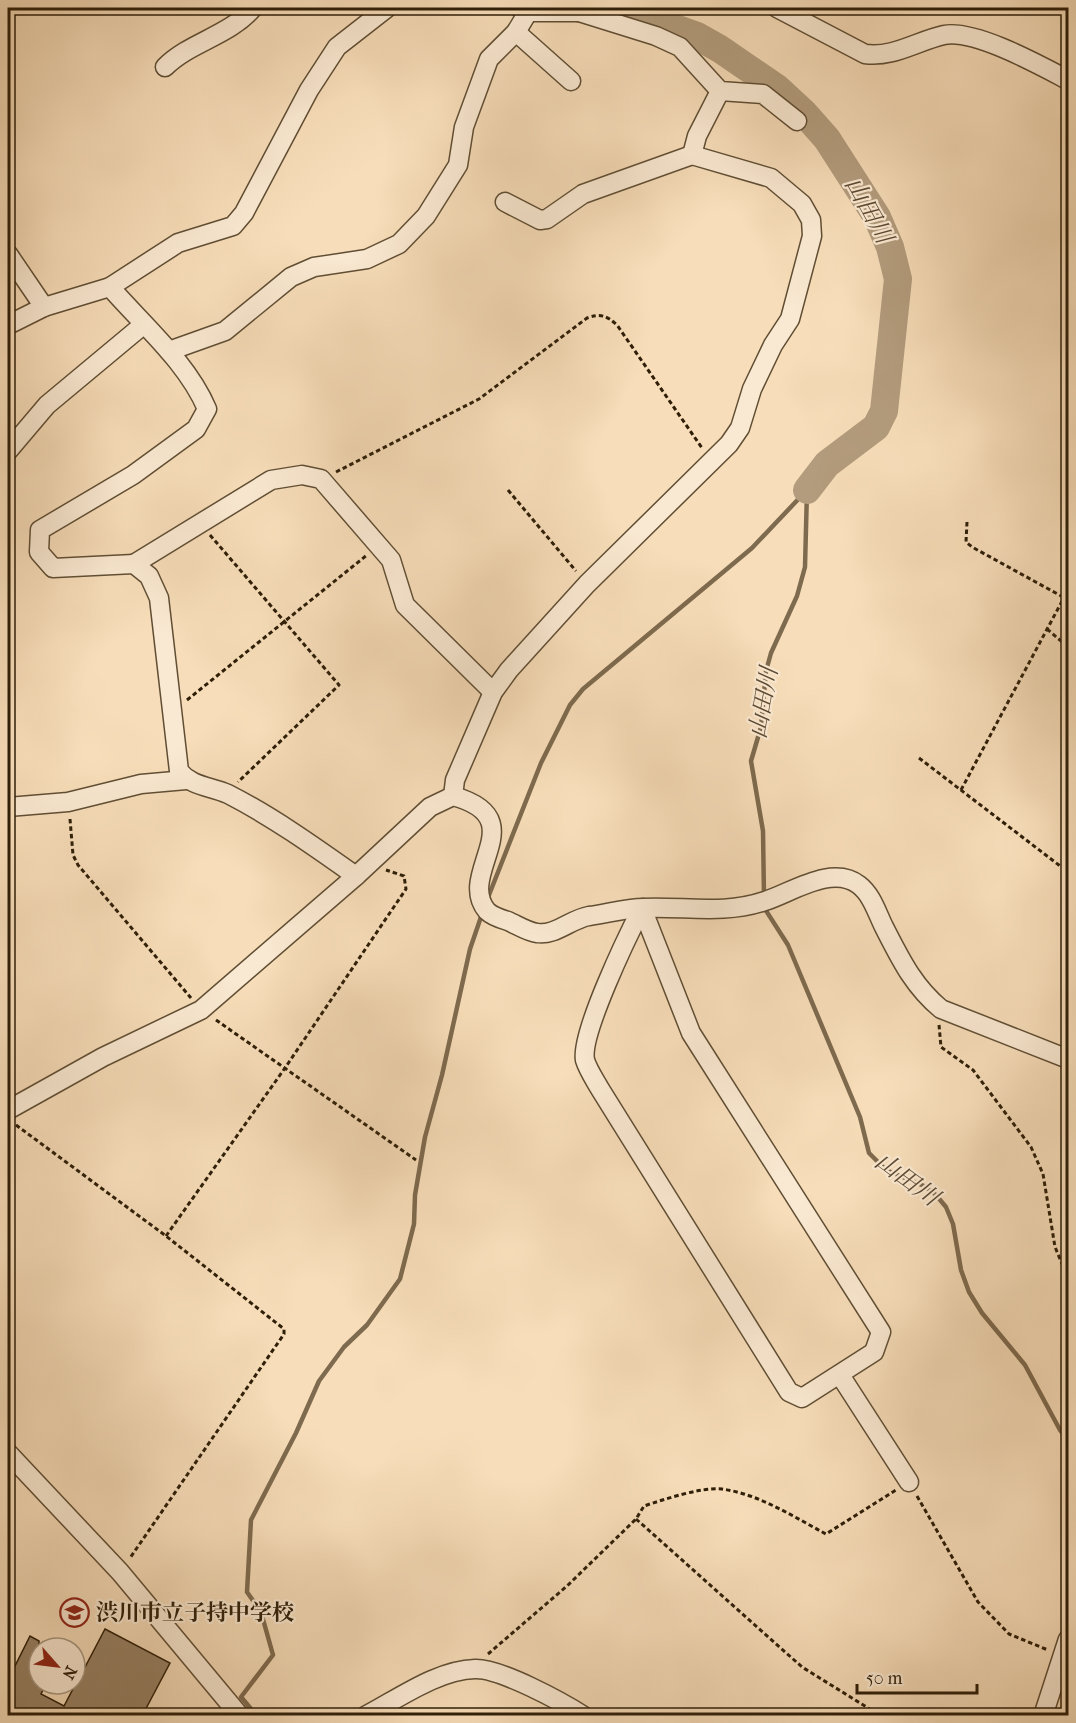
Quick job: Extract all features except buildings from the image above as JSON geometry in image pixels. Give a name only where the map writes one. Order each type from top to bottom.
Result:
[{"type":"street","points":[[165,67],[178,54],[218,35],[253,8]]},
{"type":"street","points":[[8,325],[44,307],[110,287],[178,243],[233,226],[244,213],[309,90],[338,47],[387,8]]},
{"type":"street","points":[[777,8],[865,54],[877,56],[946,34],[973,38],[1011,51],[1068,80]]},
{"type":"street","points":[[169,351],[225,331],[291,277],[314,267],[367,259],[399,244],[426,216],[458,165],[464,127],[489,59],[516,32],[524,10],[582,10],[656,36],[680,48],[720,91],[763,94],[797,121]]},
{"type":"street","points":[[516,32],[571,81]]},
{"type":"street","points":[[692,155],[697,136],[709,117],[720,91]]},
{"type":"street","points":[[453,796],[455,780],[493,692],[509,670],[587,584],[711,462],[740,428],[752,389],[773,345],[790,319],[812,236],[810,220],[802,204],[771,178],[692,155],[583,194],[547,219],[540,220],[505,202]]},
{"type":"street","points":[[8,254],[44,307]]},
{"type":"street","points":[[110,287],[169,351],[201,394],[207,409],[196,429],[133,475],[40,530],[39,552],[52,568],[134,564],[271,480],[302,474],[321,479],[391,560],[405,605],[493,692]]},
{"type":"street","points":[[8,451],[47,405],[143,325]]},
{"type":"street","points":[[134,564],[149,576],[159,598],[179,771],[186,780]]},
{"type":"street","points":[[8,807],[68,802],[141,784],[186,780],[226,793],[362,870]]},
{"type":"street","points":[[8,1110],[103,1057],[201,1010],[362,870],[430,807],[453,796],[480,806],[489,818],[493,837],[481,882],[484,906],[537,933],[551,932],[584,917],[642,908],[726,910],[758,903],[829,877],[843,878],[857,883],[868,894],[906,971],[924,995],[940,1009],[1068,1059]]},
{"type":"street","points":[[642,908],[691,1033],[881,1332],[874,1352],[802,1398],[789,1392],[585,1060],[585,1045],[615,962],[642,908]]},
{"type":"street","points":[[840,1375],[909,1482]]},
{"type":"street","points":[[8,1453],[120,1572],[240,1716]]},
{"type":"street","points":[[1043,1716],[1066,1651]]},
{"type":"street","points":[[365,1716],[443,1676],[476,1669],[492,1672],[542,1693],[584,1716]]},
{"type":"path","points":[[321,479],[479,399],[587,318],[597,314],[608,316],[617,325],[711,462]]},
{"type":"path","points":[[508,490],[587,584]]},
{"type":"path","points":[[967,522],[966,542],[972,547],[1063,597]]},
{"type":"path","points":[[201,525],[339,685],[226,793]]},
{"type":"path","points":[[172,712],[379,545]]},
{"type":"path","points":[[961,790],[1068,590]]},
{"type":"path","points":[[1047,629],[1068,646]]},
{"type":"path","points":[[919,758],[1068,872]]},
{"type":"path","points":[[166,1236],[285,1068],[406,889],[404,876],[362,870]]},
{"type":"path","points":[[940,1009],[938,1034],[941,1047],[973,1070],[1031,1147],[1043,1174],[1055,1247],[1068,1278]]},
{"type":"path","points":[[8,1119],[281,1324],[285,1334],[120,1572]]},
{"type":"path","points":[[476,1669],[480,1661],[567,1586],[636,1519],[644,1506],[682,1495],[721,1489],[766,1502],[826,1534],[909,1482],[978,1602],[1009,1634],[1066,1651]]},
{"type":"path","points":[[636,1519],[802,1667],[881,1716]]},
{"type":"waterway","name":"山田川","points":[[619,8],[697,36],[777,88],[827,139],[877,217],[890,247],[898,279],[884,411],[876,427],[827,464],[807,490]]},
{"type":"waterway","name":"山田川","points":[[764,897],[763,831],[751,761],[761,727],[766,671],[771,653],[797,596],[805,567],[807,490]]},
{"type":"waterway","points":[[487,900],[541,763],[570,705],[583,689],[752,548],[807,490]]},
{"type":"waterway","name":"山田川","points":[[763,906],[788,945],[860,1117],[869,1153],[886,1170],[924,1186],[946,1207],[953,1224],[961,1270],[969,1292],[982,1313],[1025,1365],[1060,1430],[1068,1440]]},
{"type":"waterway","points":[[257,1716],[241,1697],[273,1655],[261,1612],[247,1592],[251,1520],[296,1433],[319,1381],[344,1347],[367,1325],[400,1279],[414,1224],[415,1195],[425,1137],[442,1075],[470,949],[482,914]]},
{"type":"place","name":"渋川市立子持中学校","points":[[75,1612]]}]
